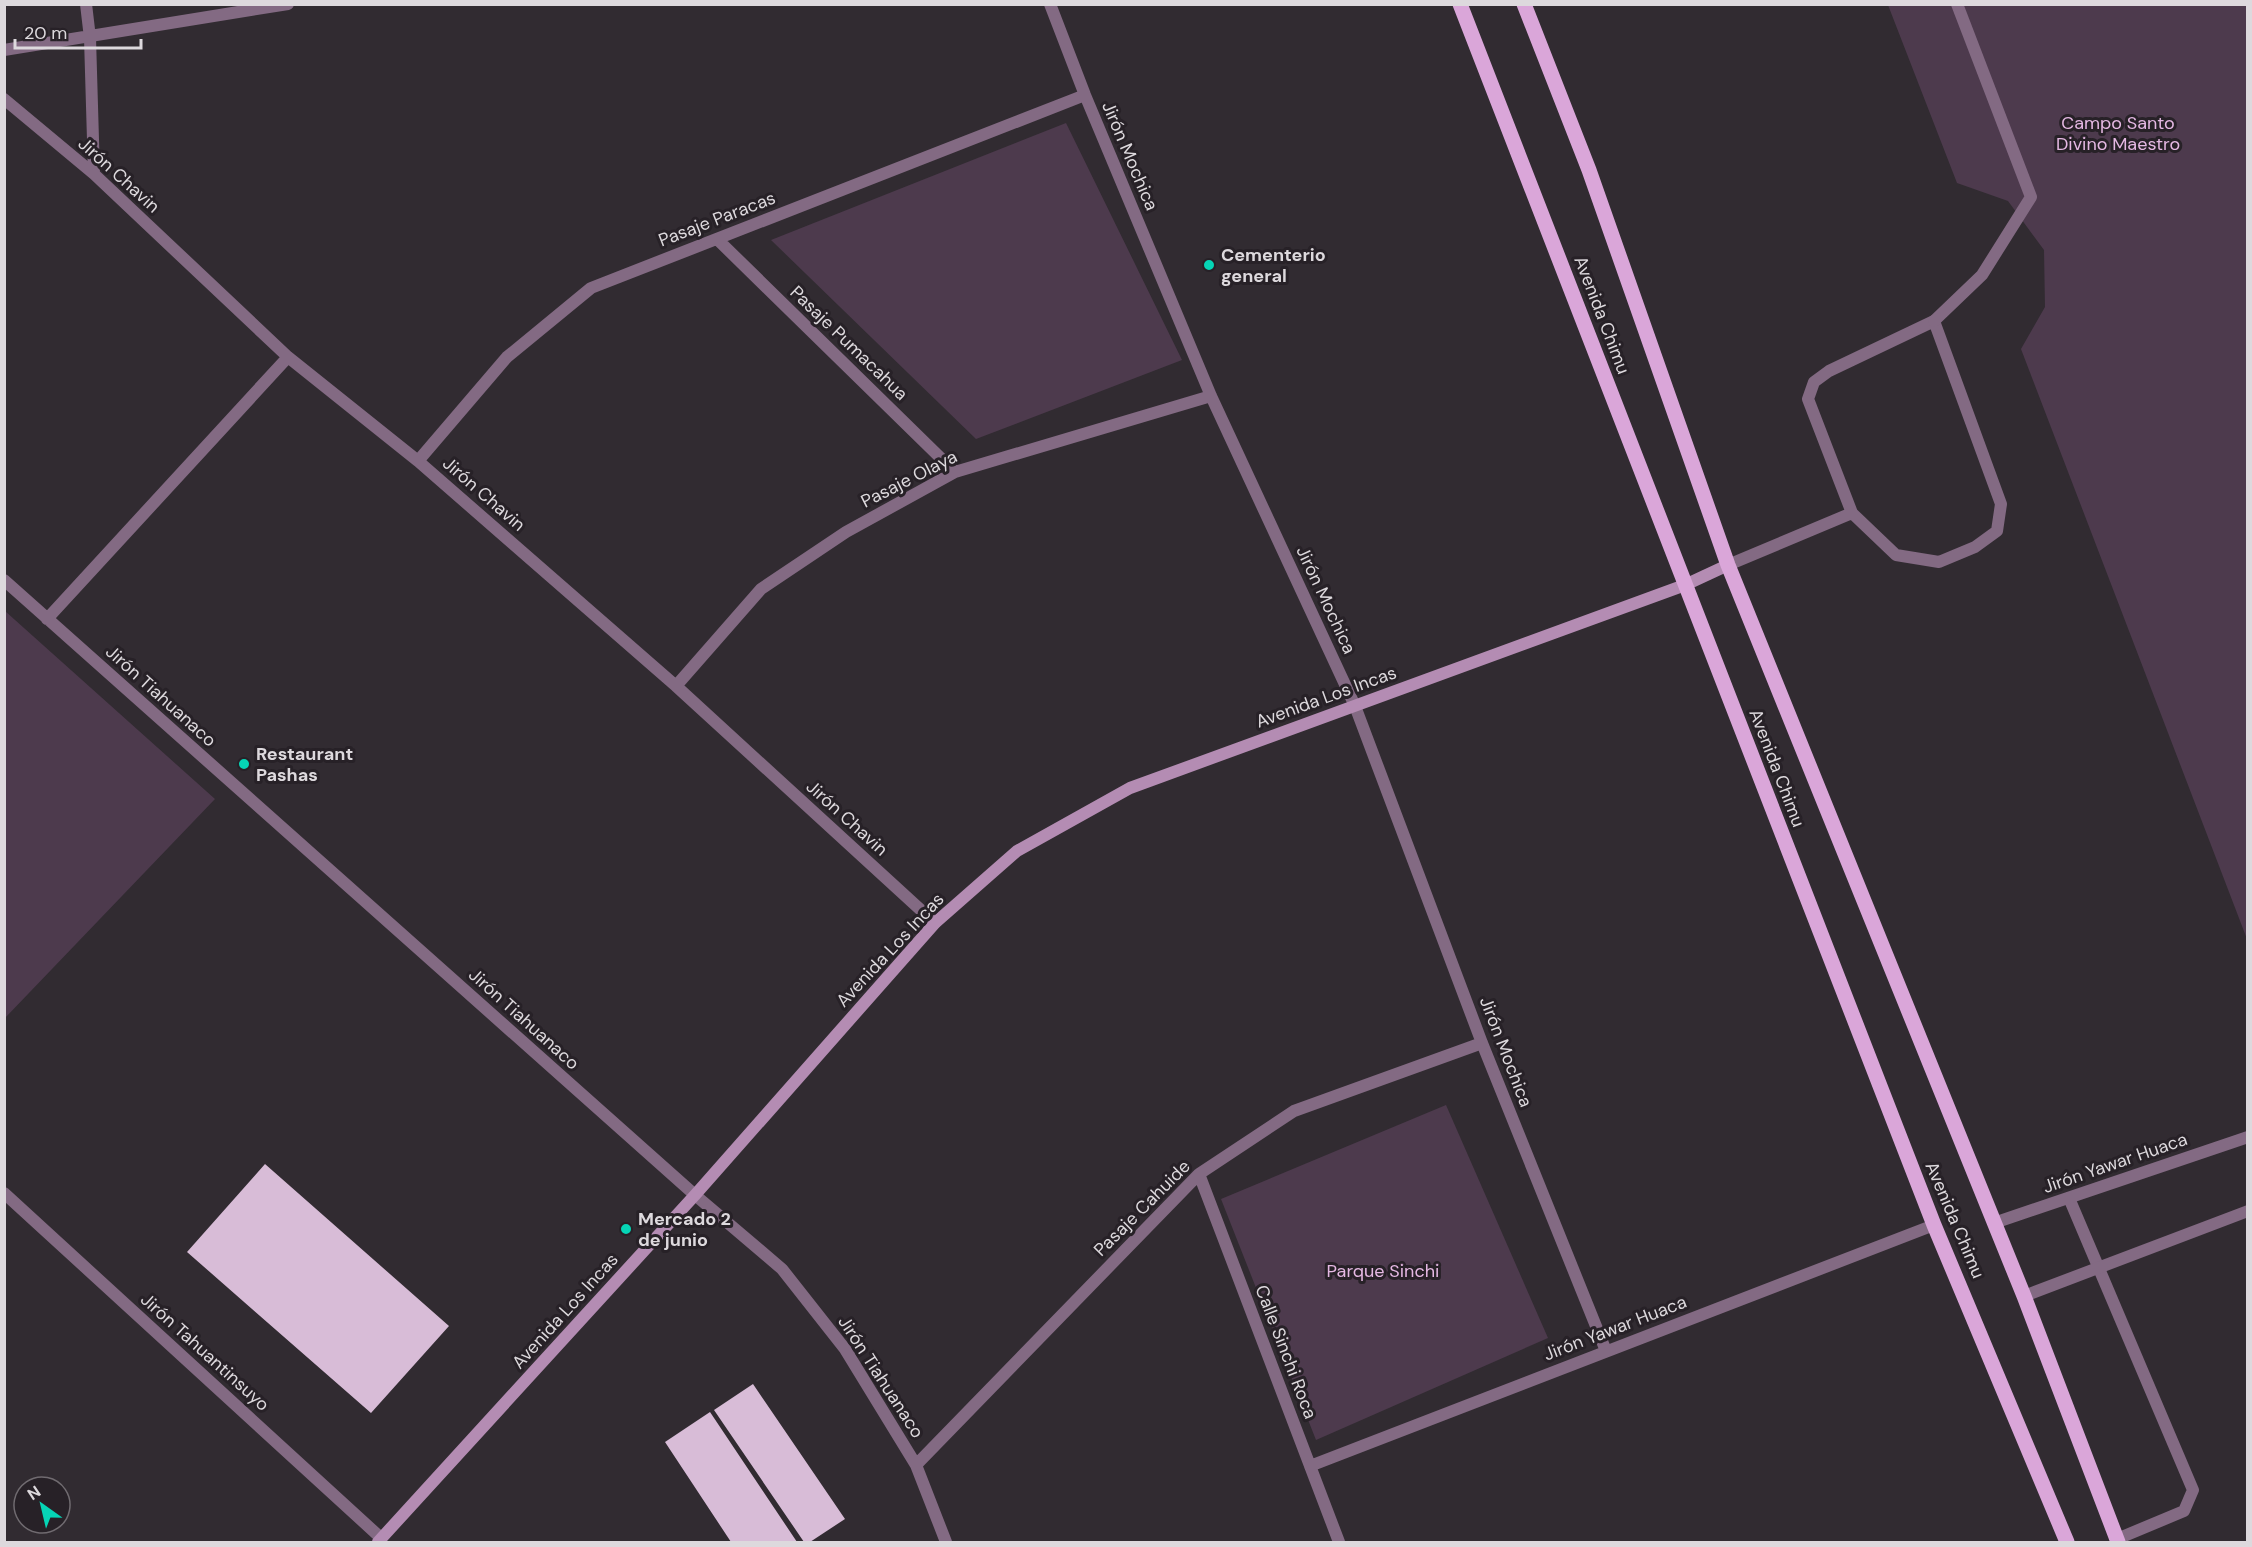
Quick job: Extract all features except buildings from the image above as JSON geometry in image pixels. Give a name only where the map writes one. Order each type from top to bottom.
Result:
[{"type":"main road","name":"Avenida Chimu","points":[[1460,4],[1934,1225],[2067,1542]]},
{"type":"main road","name":"Avenida Chimu","points":[[1524,4],[1589,170],[1728,565],[2024,1296],[2114,1541]]},
{"type":"street","points":[[86,4],[90,38],[94,174]]},
{"type":"street","points":[[4,50],[90,38],[288,4]]},
{"type":"street","name":"Jirón Mochica","points":[[1050,4],[1085,95],[1211,396],[1355,706],[1482,1043],[1605,1351]]},
{"type":"street","points":[[1934,321],[2001,504],[1997,531],[1975,547],[1939,562],[1896,555],[1852,513],[1808,399],[1814,382],[1829,371],[1934,321],[1982,275],[2031,197],[1957,4]]},
{"type":"street","name":"Pasaje Paracas","points":[[418,461],[507,357],[591,288],[1085,95]]},
{"type":"street","name":"Jirón Chavin","points":[[4,99],[94,174],[288,357],[418,461],[676,686],[935,923]]},
{"type":"street","name":"Pasaje Pumacahua","points":[[717,239],[955,472]]},
{"type":"street","points":[[47,619],[288,357]]},
{"type":"street","name":"Pasaje Olaya","points":[[676,686],[761,589],[846,532],[955,472],[1211,396]]},
{"type":"street","points":[[1728,565],[1852,513]]},
{"type":"street","name":"Avenida Los Incas","points":[[380,1540],[695,1195],[935,923],[1017,851],[1130,788],[1685,585],[1728,565]]},
{"type":"street","name":"Jirón Tiahuanaco","points":[[4,580],[695,1195],[782,1269],[845,1349],[916,1465],[946,1542]]},
{"type":"street","name":"Pasaje Cahuide","points":[[916,1465],[1199,1174],[1294,1111],[1482,1043]]},
{"type":"street","name":"Jirón Yawar Huaca","points":[[1994,1223],[2247,1137]]},
{"type":"street","name":"Calle Sinchi Roca","points":[[1199,1174],[1339,1542]]},
{"type":"street","name":"Jirón Tahuantinsuyo","points":[[4,1193],[380,1540]]},
{"type":"street","points":[[2069,1198],[2193,1490],[2184,1511],[2114,1541]]},
{"type":"street","points":[[2024,1296],[2247,1211]]},
{"type":"street","name":"Jirón Yawar Huaca","points":[[1310,1466],[1934,1225]]},
{"type":"green space","name":"Campo Santo Divino Maestro","points":[[1888,5],[2247,5],[2247,939],[2021,349],[2045,307],[2044,250],[2008,201],[1957,183]]},
{"type":"green space","points":[[1066,123],[1182,360],[976,439],[771,240]]},
{"type":"green space","points":[[5,611],[215,799],[5,1018]]},
{"type":"green space","name":"Parque Sinchi","points":[[1446,1105],[1548,1338],[1316,1440],[1221,1199]]},
{"type":"place","name":"Cementerio general","points":[[1209,265]]},
{"type":"place","name":"Restaurant Pashas","points":[[244,764]]},
{"type":"place","name":"Mercado 2 de junio","points":[[626,1229]]}]
